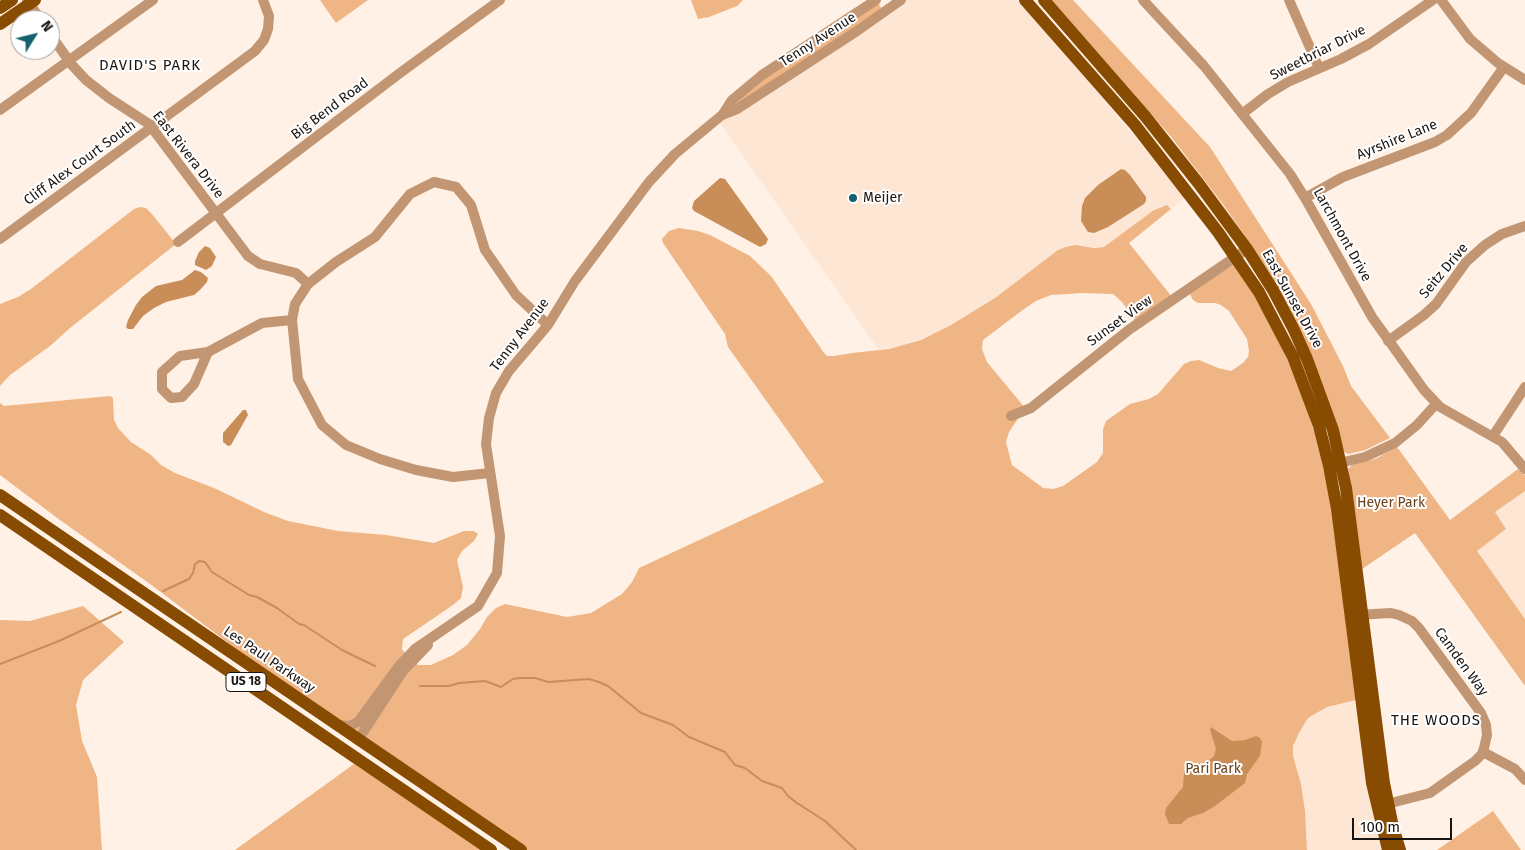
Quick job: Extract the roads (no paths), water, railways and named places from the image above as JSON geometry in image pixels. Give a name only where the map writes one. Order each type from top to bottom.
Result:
[{"type":"main road","points":[[0,8],[12,0]]},
{"type":"main road","name":"East Sunset Drive","points":[[1025,0],[1135,125],[1236,256],[1259,292],[1293,357],[1335,464]]},
{"type":"main road","name":"East Sunset Drive","points":[[1044,0],[1145,116],[1247,249],[1282,306],[1307,359],[1324,404],[1335,464],[1350,516],[1372,783],[1393,827],[1400,850]]},
{"type":"main road","points":[[0,24],[30,1]]},
{"type":"main road","name":"Les Paul Parkway","points":[[0,495],[521,850]]},
{"type":"main road","name":"US 18","points":[[0,515],[491,850]]},
{"type":"main road","points":[[227,669],[265,689],[349,744],[358,740]]},
{"type":"main road","points":[[1382,805],[1388,850]]},
{"type":"street","points":[[0,110],[153,0]]},
{"type":"street","name":"Cliff Alex Court South","points":[[0,239],[245,60],[261,45],[266,35],[269,23],[267,9],[263,0]]},
{"type":"street","name":"Big Bend Road","points":[[178,242],[400,73],[500,0]]},
{"type":"street","points":[[876,0],[884,12]]},
{"type":"street","name":"Tenny Avenue","points":[[337,725],[349,726],[358,722],[398,666],[415,649],[478,606],[497,573],[500,536],[486,444],[489,418],[496,393],[509,370],[548,324],[575,281],[649,182],[675,154],[722,115],[732,100],[746,87],[799,50],[876,0]]},
{"type":"street","name":"Tenny Avenue","points":[[722,115],[737,109],[901,0]]},
{"type":"street","name":"Larchmont Drive","points":[[1143,0],[1204,66],[1290,174],[1362,300],[1388,341],[1436,404],[1507,446],[1525,469]]},
{"type":"street","points":[[1290,0],[1319,68]]},
{"type":"street","name":"Sweetbriar Drive","points":[[1242,114],[1278,88],[1369,44],[1433,0]]},
{"type":"street","points":[[1441,0],[1470,39],[1504,67],[1525,80]]},
{"type":"street","name":"East Rivera Drive","points":[[60,48],[82,76],[93,86],[146,121],[152,127],[248,256],[260,264],[296,273],[308,284]]},
{"type":"street","points":[[799,50],[808,62]]},
{"type":"street","name":"Ayrshire Lane","points":[[1305,198],[1343,176],[1435,142],[1447,135],[1471,113],[1504,67]]},
{"type":"street","points":[[1135,125],[1145,116]]},
{"type":"street","points":[[490,473],[453,477],[416,470],[380,459],[346,445],[322,425],[298,379],[292,320],[295,304],[308,284],[336,262],[374,238],[410,194],[434,182],[456,187],[471,205],[485,250],[516,295],[548,324]]},
{"type":"street","name":"Seitz Drive","points":[[1388,341],[1436,304],[1466,262],[1484,245],[1502,234],[1525,226]]},
{"type":"street","name":"Sunset View","points":[[1011,416],[1031,408],[1130,329],[1247,249]]},
{"type":"street","points":[[208,352],[194,384],[182,397],[171,398],[162,389],[162,372],[180,356],[208,352],[262,323],[292,320]]},
{"type":"street","points":[[1493,436],[1525,387]]},
{"type":"street","points":[[1335,464],[1365,458],[1395,443],[1413,428],[1436,404]]},
{"type":"street","name":"Camden Way","points":[[1357,615],[1399,614],[1419,628],[1481,714],[1486,725],[1487,735],[1483,752]]},
{"type":"street","name":"Tenny Avenue","points":[[358,740],[404,671],[439,633]]},
{"type":"street","points":[[1382,805],[1434,791],[1475,761],[1483,752],[1515,769],[1525,780]]},
{"type":"waterway","points":[[163,591],[189,579],[195,564],[199,561],[205,562],[212,572],[249,595],[257,597],[277,608],[342,650],[375,666]]},
{"type":"waterway","points":[[0,664],[59,641],[121,612]]},
{"type":"waterway","points":[[420,686],[449,686],[459,683],[485,681],[501,687],[513,679],[520,678],[535,678],[548,682],[589,679],[599,682],[608,686],[641,713],[673,725],[689,737],[725,752],[735,765],[745,768],[762,781],[782,788],[797,803],[825,821],[856,850]]},
{"type":"place","name":"Meijer","points":[[853,198]]},
{"type":"district","name":"DAVID'S PARK","points":[[150,66]]},
{"type":"district","name":"THE WOODS","points":[[1436,721]]},
{"type":"park label","name":"Heyer Park","points":[[1391,503]]},
{"type":"park label","name":"Pari Park","points":[[1213,769]]}]
